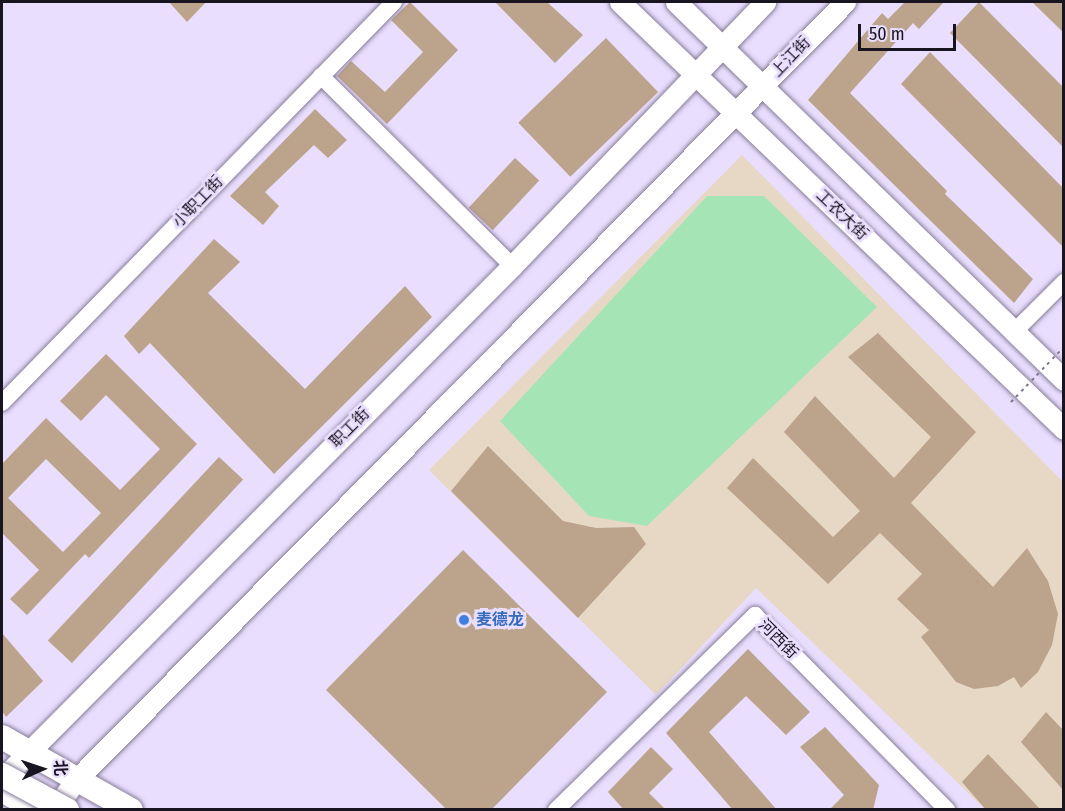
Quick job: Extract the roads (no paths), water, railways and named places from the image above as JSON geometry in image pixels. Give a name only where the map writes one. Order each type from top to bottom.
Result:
[{"type":"highway","points":[[2,737],[26,754],[131,810]]},
{"type":"highway","points":[[2,777],[67,810]]},
{"type":"highway","points":[[2,790],[38,810]]},
{"type":"main road","name":"工农大街","points":[[620,2],[1064,429]]},
{"type":"main road","points":[[676,2],[1064,380]]},
{"type":"main road","points":[[698,76],[765,2]]},
{"type":"main road","name":"上江街","points":[[737,113],[845,2]]},
{"type":"main road","name":"职工街","points":[[2,777],[512,266],[698,76]]},
{"type":"main road","points":[[54,810],[76,780],[737,113]]},
{"type":"street","name":"小职工街","points":[[2,403],[394,2]]},
{"type":"street","points":[[321,76],[512,266]]},
{"type":"street","points":[[1014,332],[1064,282]]},
{"type":"street","name":"河西街","points":[[556,810],[755,615],[947,810]]},
{"type":"place","name":"麦德龙","points":[[464,620]]}]
